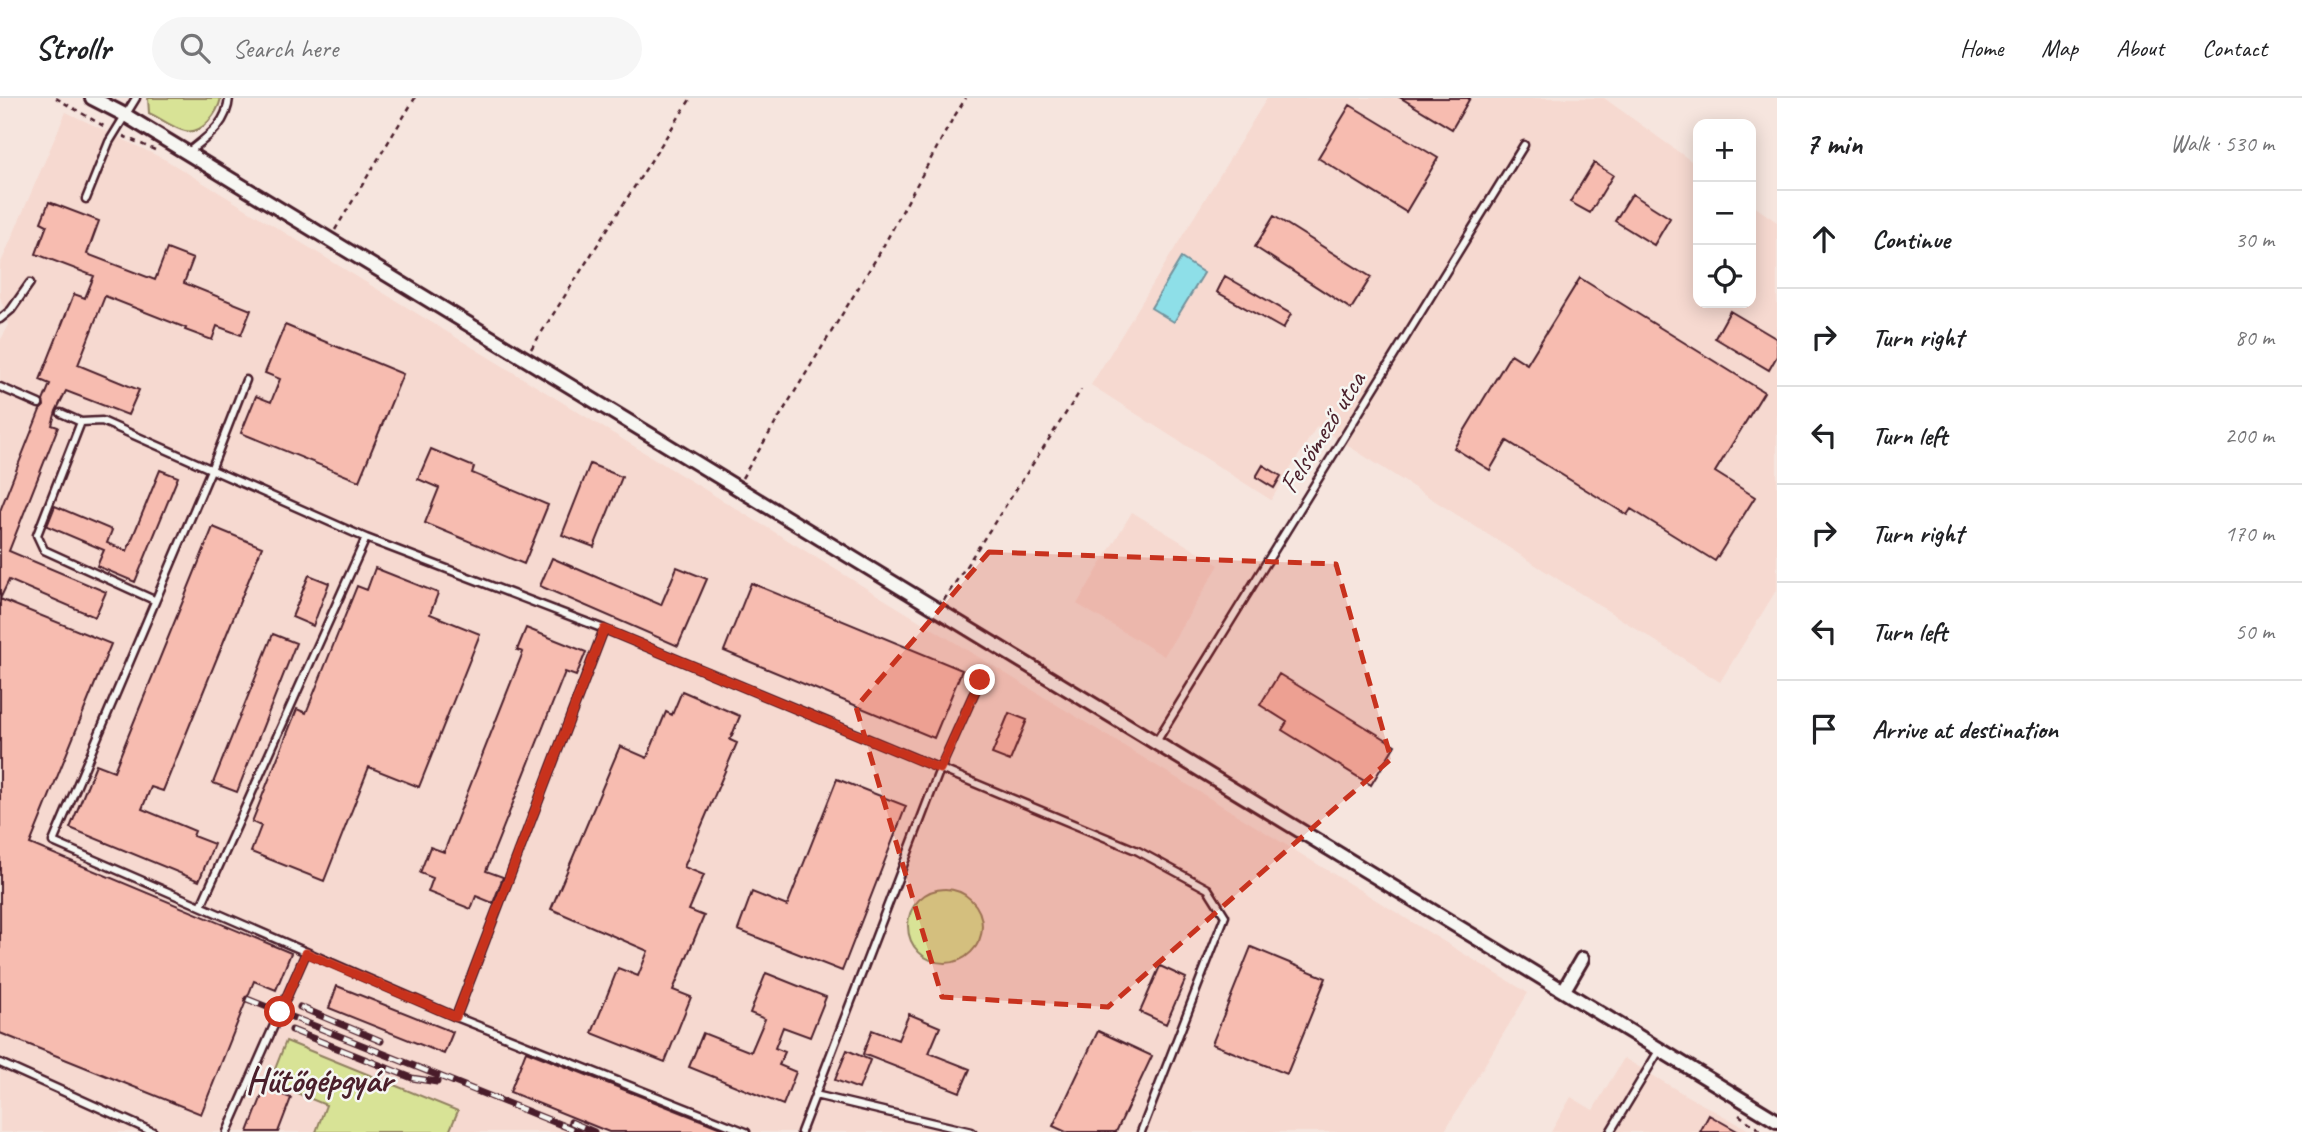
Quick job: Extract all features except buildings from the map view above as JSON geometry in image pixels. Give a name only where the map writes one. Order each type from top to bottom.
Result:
[{"type":"street","points":[[92,98],[125,115],[1777,1121]]},
{"type":"street","points":[[1564,990],[1582,959]]},
{"type":"lane","points":[[86,199],[109,142],[136,98]]},
{"type":"lane","points":[[187,153],[215,131],[228,112],[229,98]]},
{"type":"lane","name":"Felsőmező utca","points":[[1156,742],[1524,145]]},
{"type":"lane","points":[[0,319],[11,310],[30,283]]},
{"type":"lane","points":[[246,380],[211,470],[53,842],[456,1017],[746,1132]]},
{"type":"lane","points":[[0,387],[39,404]]},
{"type":"lane","points":[[61,413],[81,422],[102,421],[366,538],[604,629],[1138,851],[1208,889],[1225,916],[1140,1132]]},
{"type":"lane","points":[[81,422],[37,536],[44,550],[154,600]]},
{"type":"lane","points":[[201,906],[366,538]]},
{"type":"lane","points":[[456,1017],[604,629]]},
{"type":"lane","points":[[801,1132],[940,769],[980,680]]},
{"type":"lane","points":[[227,1132],[306,953]]},
{"type":"lane","points":[[1610,1132],[1660,1049]]},
{"type":"lane","points":[[0,1063],[153,1132]]},
{"type":"lane","points":[[815,1096],[972,1132]]},
{"type":"path","points":[[329,239],[415,98]]},
{"type":"path","points":[[525,358],[691,98]]},
{"type":"path","points":[[737,487],[879,254],[966,98]]},
{"type":"path","points":[[938,609],[1081,390]]},
{"type":"highlighted area","points":[[989,552],[1336,564],[1391,759],[1108,1007],[942,997],[856,707]]},
{"type":"shaded area","points":[[1267,98],[1604,98],[1693,162],[1693,308],[1756,308],[1756,207],[1777,222],[1777,589],[1720,682],[1317,426],[1271,500],[1091,385]]},
{"type":"shaded area","points":[[66,112],[166,160],[1528,993],[1444,1132],[0,1132],[0,341],[9,325],[0,297],[0,265]]},
{"type":"shaded area","points":[[1132,512],[1219,565],[1164,656],[1077,604]]},
{"type":"shaded area","points":[[1624,1058],[1753,1132],[1551,1132],[1571,1097],[1593,1110]]},
{"type":"green space","points":[[148,98],[221,98],[217,110],[204,126],[198,130],[185,131],[149,113]]},
{"type":"green space","points":[[938,889],[952,889],[966,895],[976,905],[982,926],[976,947],[966,957],[952,963],[938,963],[924,957],[914,947],[908,933],[908,919],[914,905],[924,895]]},
{"type":"green space","points":[[286,1041],[458,1111],[449,1132],[316,1132],[326,1105],[270,1082]]},
{"type":"water","points":[[1181,258],[1204,273],[1174,322],[1151,308]]},
{"type":"railway","points":[[247,999],[579,1132]]},
{"type":"railway","points":[[300,1007],[381,1041]]},
{"type":"railway","points":[[292,1030],[412,1078],[437,1082]]},
{"type":"railway","points":[[571,1122],[594,1132]]},
{"type":"district","name":"Hűtőgépgyár","points":[[319,1080]]},
{"type":"route","points":[[280,1012],[306,953],[456,1017],[604,629],[940,769],[980,680]]}]
